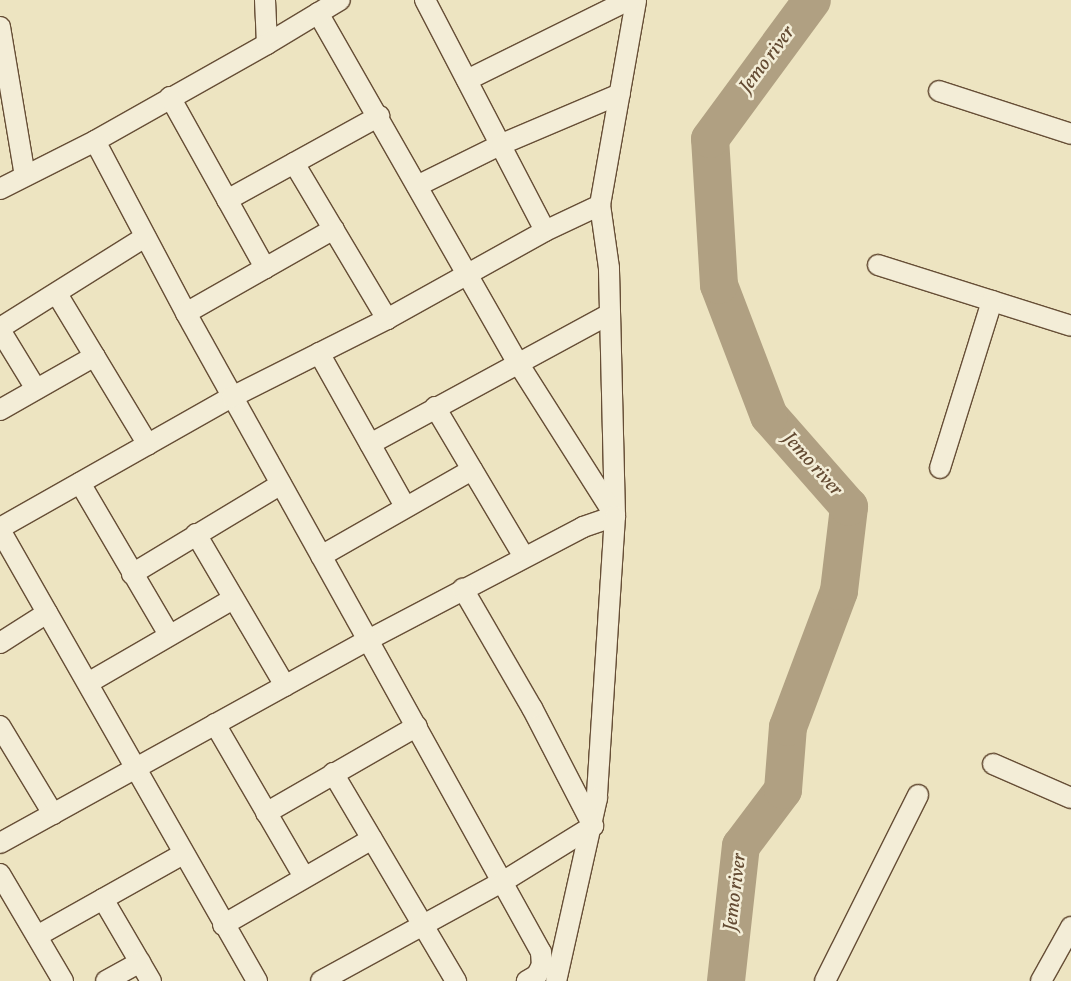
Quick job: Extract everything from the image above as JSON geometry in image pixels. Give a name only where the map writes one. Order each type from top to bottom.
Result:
[{"type":"street","points":[[265,0],[267,44]]},
{"type":"street","points":[[0,188],[94,142],[170,97],[267,44],[340,0]]},
{"type":"street","points":[[425,0],[502,144],[545,231]]},
{"type":"street","points":[[467,80],[629,0]]},
{"type":"street","points":[[556,981],[593,826],[615,516],[608,315],[609,268],[600,205],[636,0]]},
{"type":"street","points":[[318,13],[379,116],[518,363],[615,516]]},
{"type":"street","points":[[0,27],[25,176]]},
{"type":"street","points":[[939,91],[1071,134]]},
{"type":"street","points":[[418,186],[502,144],[620,94]]},
{"type":"street","points":[[170,97],[265,268]]},
{"type":"street","points":[[227,200],[379,116]]},
{"type":"street","points":[[94,142],[232,397],[504,881],[541,952],[542,965],[537,975],[527,981]]},
{"type":"street","points":[[294,163],[387,319]]},
{"type":"street","points":[[257,981],[182,854],[88,683],[0,529],[232,397],[387,319],[545,231],[600,205]]},
{"type":"street","points":[[186,313],[334,229]]},
{"type":"street","points":[[36,389],[0,329],[58,294],[145,237]]},
{"type":"street","points":[[878,265],[1071,326]]},
{"type":"street","points":[[58,294],[148,445]]},
{"type":"street","points":[[940,468],[992,301]]},
{"type":"street","points":[[370,444],[435,407],[608,315]]},
{"type":"street","points":[[319,353],[405,506]]},
{"type":"street","points":[[0,410],[95,356]]},
{"type":"street","points":[[435,407],[524,557]]},
{"type":"street","points":[[321,556],[405,506],[472,470]]},
{"type":"street","points":[[80,483],[169,635]]},
{"type":"street","points":[[132,574],[281,484]]},
{"type":"street","points":[[0,843],[463,589],[583,527],[615,516]]},
{"type":"street","points":[[196,534],[285,686]]},
{"type":"street","points":[[463,589],[532,708],[593,826]]},
{"type":"street","points":[[88,683],[233,599]]},
{"type":"street","points":[[0,643],[47,613]]},
{"type":"street","points":[[215,724],[304,877]]},
{"type":"street","points":[[266,813],[417,726]]},
{"type":"street","points":[[0,727],[53,814]]},
{"type":"street","points":[[993,764],[1071,798]]},
{"type":"street","points":[[333,774],[456,981]]},
{"type":"street","points":[[825,981],[918,795]]},
{"type":"street","points":[[321,981],[504,881],[593,826]]},
{"type":"street","points":[[223,925],[372,839]]},
{"type":"street","points":[[37,936],[182,854]]},
{"type":"street","points":[[0,874],[63,981]]},
{"type":"street","points":[[103,898],[152,981]]},
{"type":"street","points":[[1041,981],[1071,927]]},
{"type":"street","points":[[542,965],[562,958]]},
{"type":"street","points":[[106,981],[140,962]]},
{"type":"waterway","name":"Jemo river","points":[[726,981],[741,846],[783,790],[788,727],[839,591],[849,507],[769,416],[719,285],[710,139],[812,0]]}]
